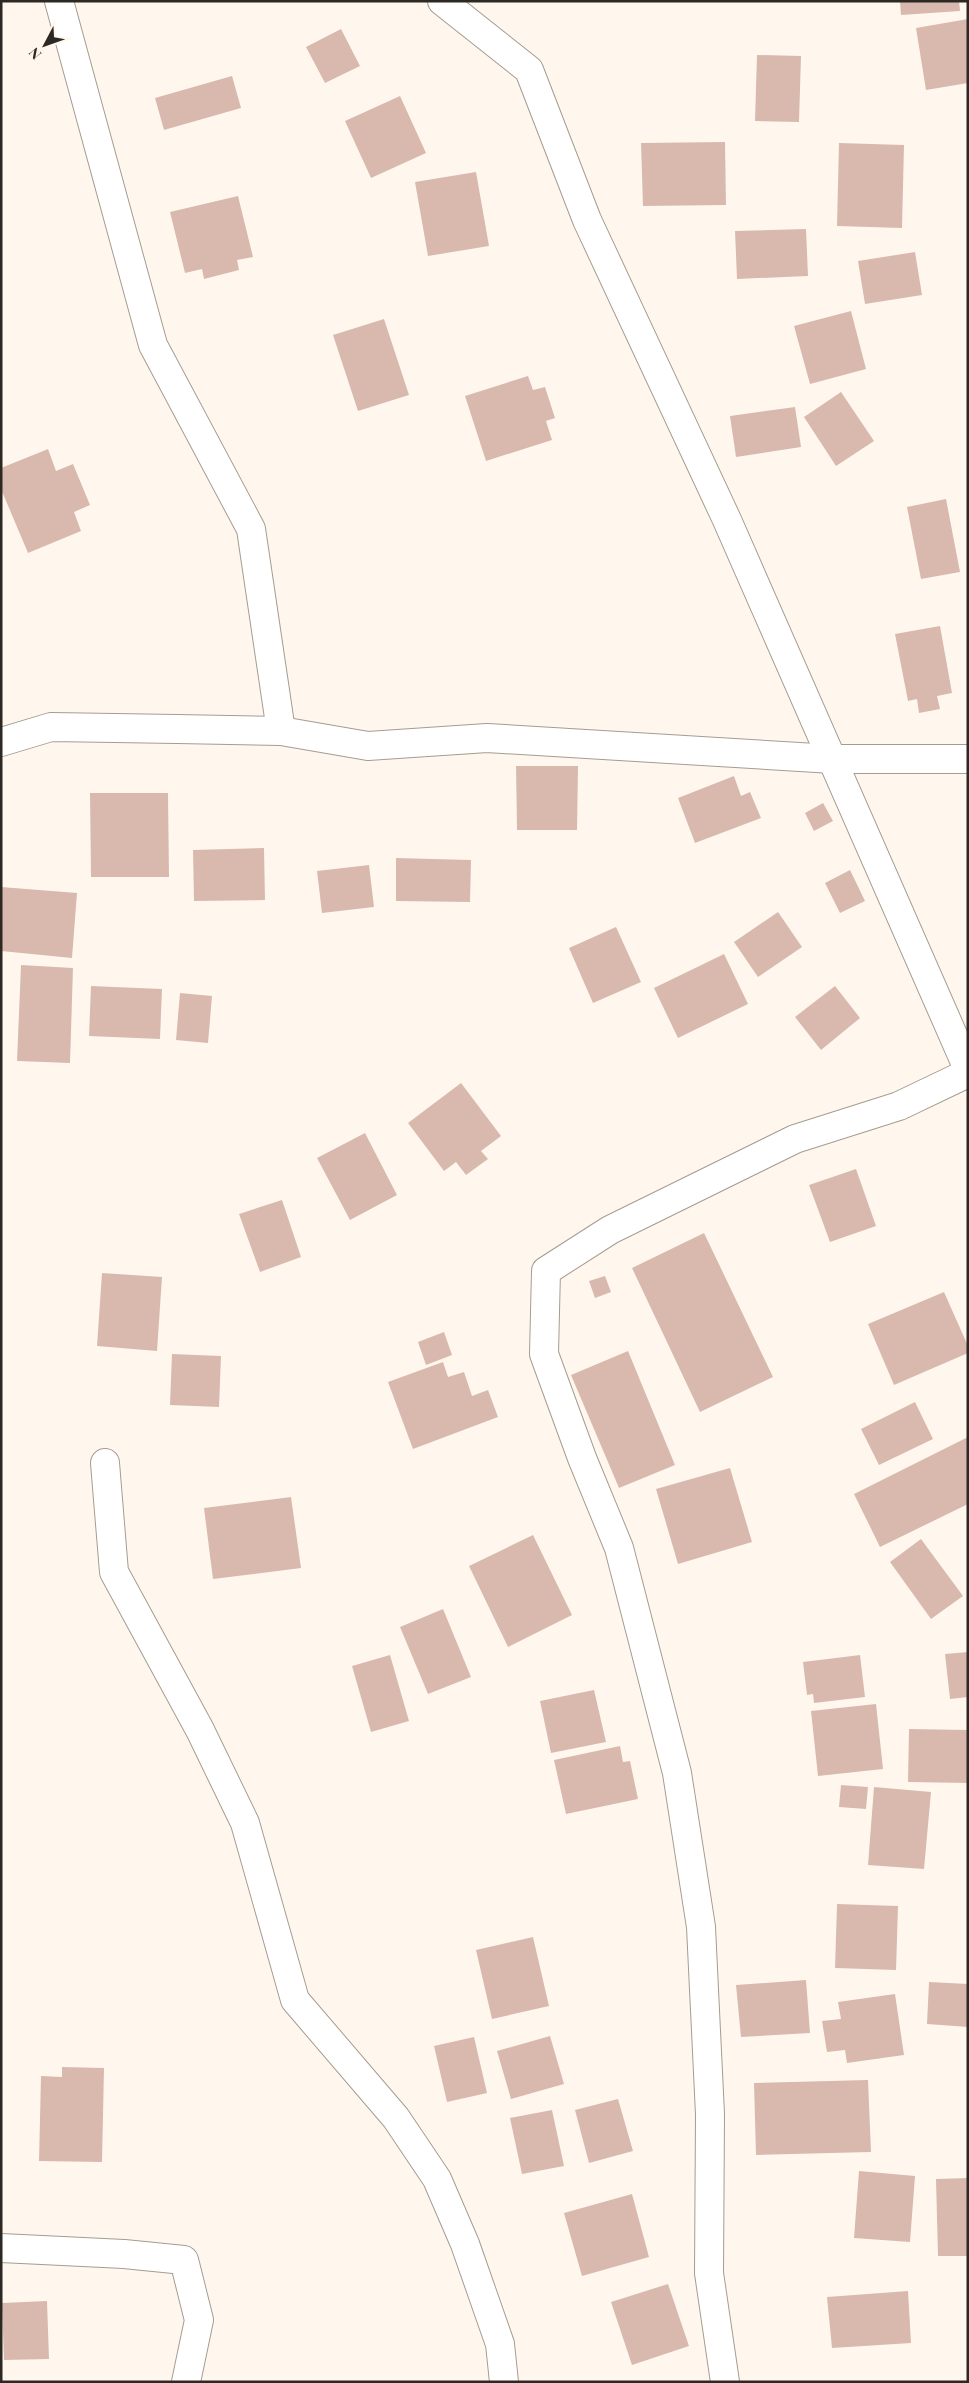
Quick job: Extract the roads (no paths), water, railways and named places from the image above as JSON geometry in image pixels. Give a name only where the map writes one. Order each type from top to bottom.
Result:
[{"type":"street","points":[[59,1],[153,346],[250,529],[281,731]]},
{"type":"street","points":[[442,1],[529,70],[587,220],[727,520],[968,1069]]},
{"type":"street","points":[[1,742],[51,727],[281,731],[368,746],[487,738],[832,759],[968,759]]},
{"type":"street","points":[[725,2382],[710,2273],[710,2114],[701,1927],[677,1773],[619,1548],[582,1458],[544,1354],[546,1271],[610,1230],[795,1139],[899,1106],[968,1073]]},
{"type":"street","points":[[105,1463],[114,1572],[200,1730],[245,1823],[295,2000],[396,2118],[437,2179],[465,2244],[500,2344],[504,2382]]},
{"type":"street","points":[[1,2248],[124,2254],[184,2260],[200,2320],[186,2382]]}]
